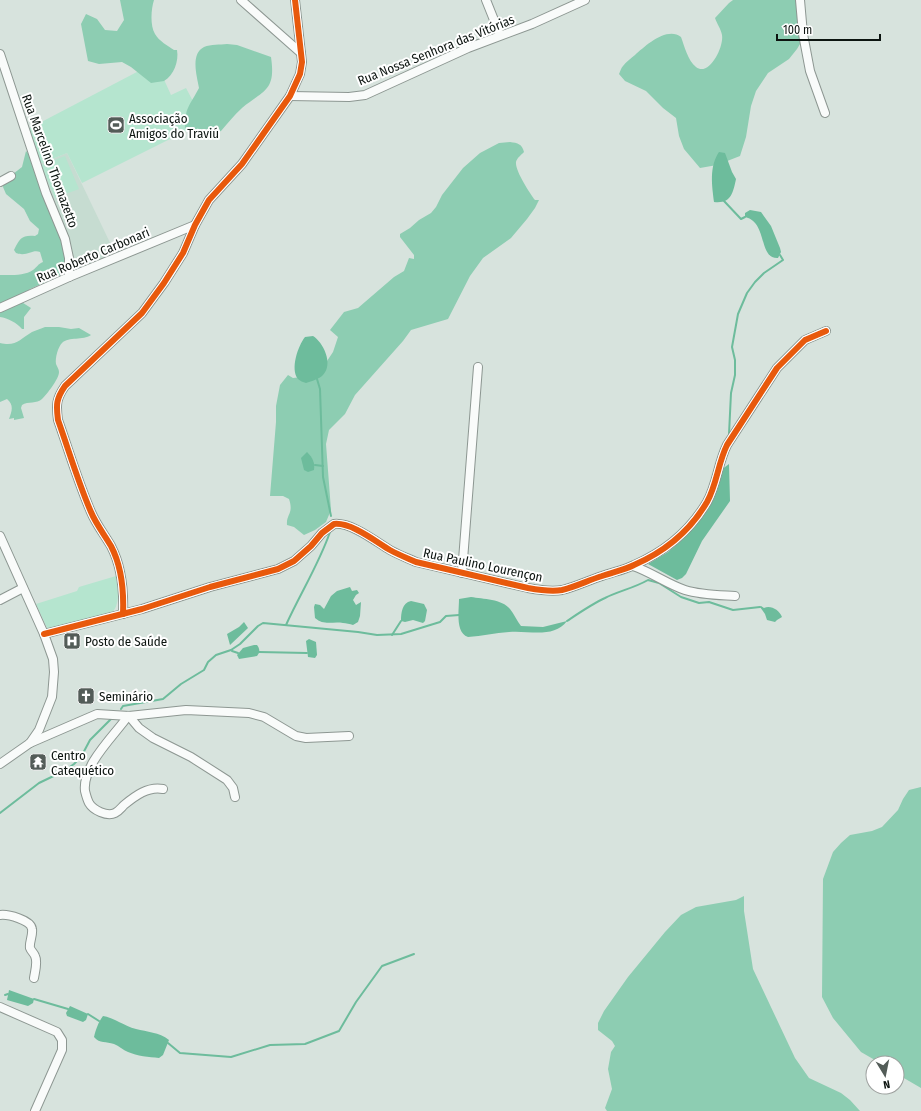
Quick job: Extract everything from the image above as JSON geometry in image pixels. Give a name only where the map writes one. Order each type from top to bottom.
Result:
[{"type":"street","points":[[242,0],[301,53]]},
{"type":"street","points":[[123,614],[123,591],[118,560],[94,520],[84,496],[58,420],[56,409],[58,397],[65,386],[142,313],[164,283],[183,253],[195,225],[209,200],[242,164],[290,96],[300,74],[302,62],[295,0]]},
{"type":"street","points":[[486,0],[500,35]]},
{"type":"street","name":"Rua Nossa Senhora das Vitórias","points":[[290,96],[349,97],[365,95],[442,59],[500,35],[532,24],[585,0]]},
{"type":"street","points":[[800,0],[803,34],[810,71],[825,113]]},
{"type":"street","name":"Rua Marcelino Thomazetto","points":[[0,54],[46,193],[65,238],[69,258],[69,277]]},
{"type":"street","points":[[0,182],[11,176]]},
{"type":"street","name":"Rua Roberto Carbonari","points":[[0,308],[69,277],[195,225]]},
{"type":"street","name":"Rua Paulino Lourençon","points":[[44,634],[123,614],[210,587],[287,566],[311,546],[322,533],[334,524],[344,525],[354,529],[402,557],[416,562],[512,585],[547,591],[561,590],[633,566],[658,554],[671,544],[698,516],[708,501],[721,457],[727,445],[777,368],[805,340],[826,331]]},
{"type":"street","points":[[462,572],[478,367]]},
{"type":"street","points":[[0,536],[44,634],[53,659],[54,686],[52,697],[44,720],[30,743]]},
{"type":"street","points":[[633,566],[645,570],[683,589],[697,593],[735,596]]},
{"type":"street","points":[[0,600],[23,588]]},
{"type":"street","points":[[0,764],[30,743],[96,714],[129,716],[186,710],[249,713],[264,717],[296,736],[306,738],[349,736]]},
{"type":"street","points":[[129,716],[108,738],[85,777],[84,785],[89,804],[104,814],[111,815],[117,812],[134,797],[145,791],[157,788],[162,789]]},
{"type":"street","points":[[129,716],[139,728],[153,738],[191,757],[228,780],[233,788],[234,797]]},
{"type":"street","points":[[0,914],[6,914],[27,922],[31,926],[32,932],[30,944],[36,961],[34,978]]},
{"type":"street","points":[[0,1007],[57,1032],[62,1040],[62,1050],[35,1111]]},
{"type":"shaded area","points":[[120,0],[154,0],[152,8],[153,31],[161,41],[174,50],[177,50],[175,67],[171,75],[164,81],[151,83],[131,67],[122,62],[99,64],[88,61],[81,24],[86,14],[97,19],[105,30],[117,31],[124,20]]},
{"type":"shaded area","points":[[733,0],[799,0],[801,31],[800,44],[789,59],[768,73],[756,91],[751,106],[746,137],[740,156],[717,165],[700,168],[684,149],[679,136],[676,118],[663,108],[646,91],[625,81],[619,74],[626,63],[650,42],[663,35],[669,34],[675,34],[681,37],[689,57],[696,67],[701,69],[706,68],[715,59],[721,46],[722,35],[715,18]]},
{"type":"shaded area","points":[[227,44],[237,45],[271,57],[272,77],[270,83],[262,93],[242,108],[221,131],[193,136],[185,129],[185,122],[188,107],[199,88],[196,72],[197,55],[204,47]]},
{"type":"shaded area","name":"Associação Amigos do Traviú","points":[[156,62],[171,95],[186,88],[204,122],[82,183],[67,153],[40,164],[28,129]]},
{"type":"shaded area","points":[[510,142],[519,144],[523,149],[524,152],[516,162],[516,166],[520,176],[535,200],[539,200],[535,208],[511,238],[483,258],[470,276],[448,319],[411,330],[355,395],[345,414],[329,430],[326,444],[331,510],[326,522],[315,530],[304,535],[294,527],[287,525],[291,508],[289,499],[283,496],[270,496],[276,406],[280,385],[288,375],[293,378],[302,377],[321,370],[333,352],[338,337],[330,330],[344,312],[358,308],[394,277],[404,271],[409,258],[414,259],[414,255],[400,237],[400,234],[431,213],[442,195],[463,168],[480,153],[499,143]]},
{"type":"shaded area","points":[[26,151],[36,162],[53,201],[70,249],[66,270],[59,276],[30,289],[19,297],[20,301],[31,308],[24,317],[24,329],[22,329],[12,321],[0,317],[0,275],[17,275],[30,272],[43,262],[40,252],[34,251],[26,254],[20,254],[16,253],[14,250],[22,238],[27,236],[35,236],[38,234],[39,229],[30,221],[24,209],[6,194],[3,187],[4,181],[22,167]]},
{"type":"shaded area","points":[[719,152],[725,153],[736,179],[734,189],[728,199],[720,202],[714,202],[712,170]]},
{"type":"shaded area","points":[[67,153],[113,249],[111,255],[107,258],[73,270],[72,259],[40,164]]},
{"type":"shaded area","points":[[65,156],[79,189],[55,198],[41,165]]},
{"type":"shaded area","points":[[750,210],[761,212],[771,226],[781,252],[778,258],[772,257],[768,253],[757,226],[752,220],[745,217],[745,213]]},
{"type":"shaded area","points":[[45,327],[71,329],[79,328],[91,335],[84,338],[68,340],[62,343],[58,350],[56,359],[56,364],[59,371],[52,386],[40,401],[22,405],[21,408],[24,418],[14,420],[14,418],[9,419],[12,411],[11,404],[7,399],[0,402],[0,343],[14,343],[32,332]]},
{"type":"shaded area","points":[[313,336],[320,343],[326,354],[327,365],[323,375],[306,383],[298,379],[295,364],[302,341],[305,337]]},
{"type":"shaded area","points":[[307,452],[312,458],[314,465],[314,470],[308,472],[304,470],[301,458]]},
{"type":"shaded area","points":[[729,464],[730,501],[702,541],[686,574],[677,580],[648,564],[668,552],[684,538],[713,500],[721,470]]},
{"type":"shaded area","points":[[116,576],[118,601],[111,614],[47,628],[36,604],[77,591],[79,587]]},
{"type":"shaded area","points":[[350,587],[352,591],[357,590],[359,593],[353,600],[356,605],[361,602],[358,622],[353,625],[347,623],[325,623],[315,618],[315,604],[320,605],[324,609],[331,596],[337,591]]},
{"type":"shaded area","points":[[471,597],[502,603],[510,609],[521,626],[543,627],[567,621],[562,627],[548,632],[509,632],[468,637],[464,635],[459,626],[459,599]]},
{"type":"shaded area","points":[[411,601],[424,604],[427,610],[425,621],[423,623],[413,620],[405,622],[401,621],[404,606]]},
{"type":"shaded area","points":[[761,606],[764,608],[769,607],[774,609],[779,612],[782,617],[775,622],[767,620],[760,607]]},
{"type":"shaded area","points":[[244,622],[248,628],[230,645],[227,634],[239,627]]},
{"type":"shaded area","points":[[309,639],[316,642],[317,655],[315,658],[308,657],[306,641]]},
{"type":"shaded area","points":[[257,645],[259,649],[257,656],[239,659],[237,655],[243,648]]},
{"type":"shaded area","points":[[921,787],[921,1088],[905,1079],[905,1055],[866,1055],[861,1052],[833,1018],[822,997],[823,879],[833,852],[850,835],[872,831],[882,827],[898,810],[909,790]]},
{"type":"shaded area","points":[[744,896],[744,911],[753,969],[795,1058],[809,1078],[841,1093],[860,1111],[607,1111],[605,1108],[612,1089],[608,1069],[611,1052],[615,1046],[612,1041],[598,1030],[598,1023],[604,1011],[628,977],[681,915],[696,907],[736,900]]},
{"type":"shaded area","points":[[9,990],[34,999],[33,1003],[28,1006],[7,1000]]},
{"type":"shaded area","points":[[70,1006],[88,1014],[86,1020],[83,1022],[67,1016],[66,1013]]},
{"type":"shaded area","points":[[103,1016],[112,1018],[132,1028],[165,1037],[169,1040],[163,1055],[159,1058],[143,1056],[126,1051],[114,1044],[101,1042],[96,1039],[94,1037],[98,1024]]},
{"type":"waterway","points":[[724,201],[741,219],[745,217]]},
{"type":"waterway","points":[[729,434],[731,393],[735,375],[735,360],[732,347],[738,314],[747,293],[755,282],[764,273],[783,260],[780,255]]},
{"type":"waterway","points":[[317,379],[320,389],[323,477],[331,516]]},
{"type":"waterway","points":[[315,465],[323,466]]},
{"type":"waterway","points":[[286,625],[326,544],[330,532]]},
{"type":"waterway","points":[[567,621],[600,600],[648,580],[659,583],[681,597],[699,603],[709,602],[733,610],[760,607]]},
{"type":"waterway","points":[[121,709],[123,706],[163,699],[181,684],[204,670],[208,662],[216,655],[231,650],[240,644],[263,623],[377,635],[401,634],[440,622],[446,616],[459,615]]},
{"type":"waterway","points":[[392,635],[401,621]]},
{"type":"waterway","points":[[232,651],[238,653]]},
{"type":"waterway","points":[[259,652],[307,653]]},
{"type":"waterway","points":[[0,813],[39,783],[64,771],[74,764],[81,757],[90,740],[111,719]]},
{"type":"waterway","points":[[168,1043],[180,1053],[231,1057],[270,1045],[305,1044],[339,1031],[356,1002],[382,966],[414,954]]},
{"type":"waterway","points":[[34,999],[68,1009]]},
{"type":"waterway","points":[[88,1014],[99,1021]]},
{"type":"cycle path","points":[[123,614],[123,587],[118,562],[111,546],[86,501],[58,420],[58,399],[65,386],[142,313],[164,283],[183,253],[195,225],[209,200],[242,164],[290,96],[300,74],[302,62],[295,0]]},
{"type":"cycle path","points":[[44,634],[142,609],[210,587],[278,569],[294,561],[311,546],[322,533],[334,524],[341,524],[355,529],[390,550],[416,562],[528,588],[558,591],[626,568],[656,554],[675,540],[693,522],[707,502],[727,445],[777,368],[805,340],[826,331]]},
{"type":"place","name":"Associação Amigos do Traviú","points":[[116,125]]},
{"type":"place","name":"Posto de Saúde","points":[[72,641]]},
{"type":"place","name":"Seminário","points":[[86,696]]},
{"type":"place","name":"Centro Catequético","points":[[38,762]]}]
